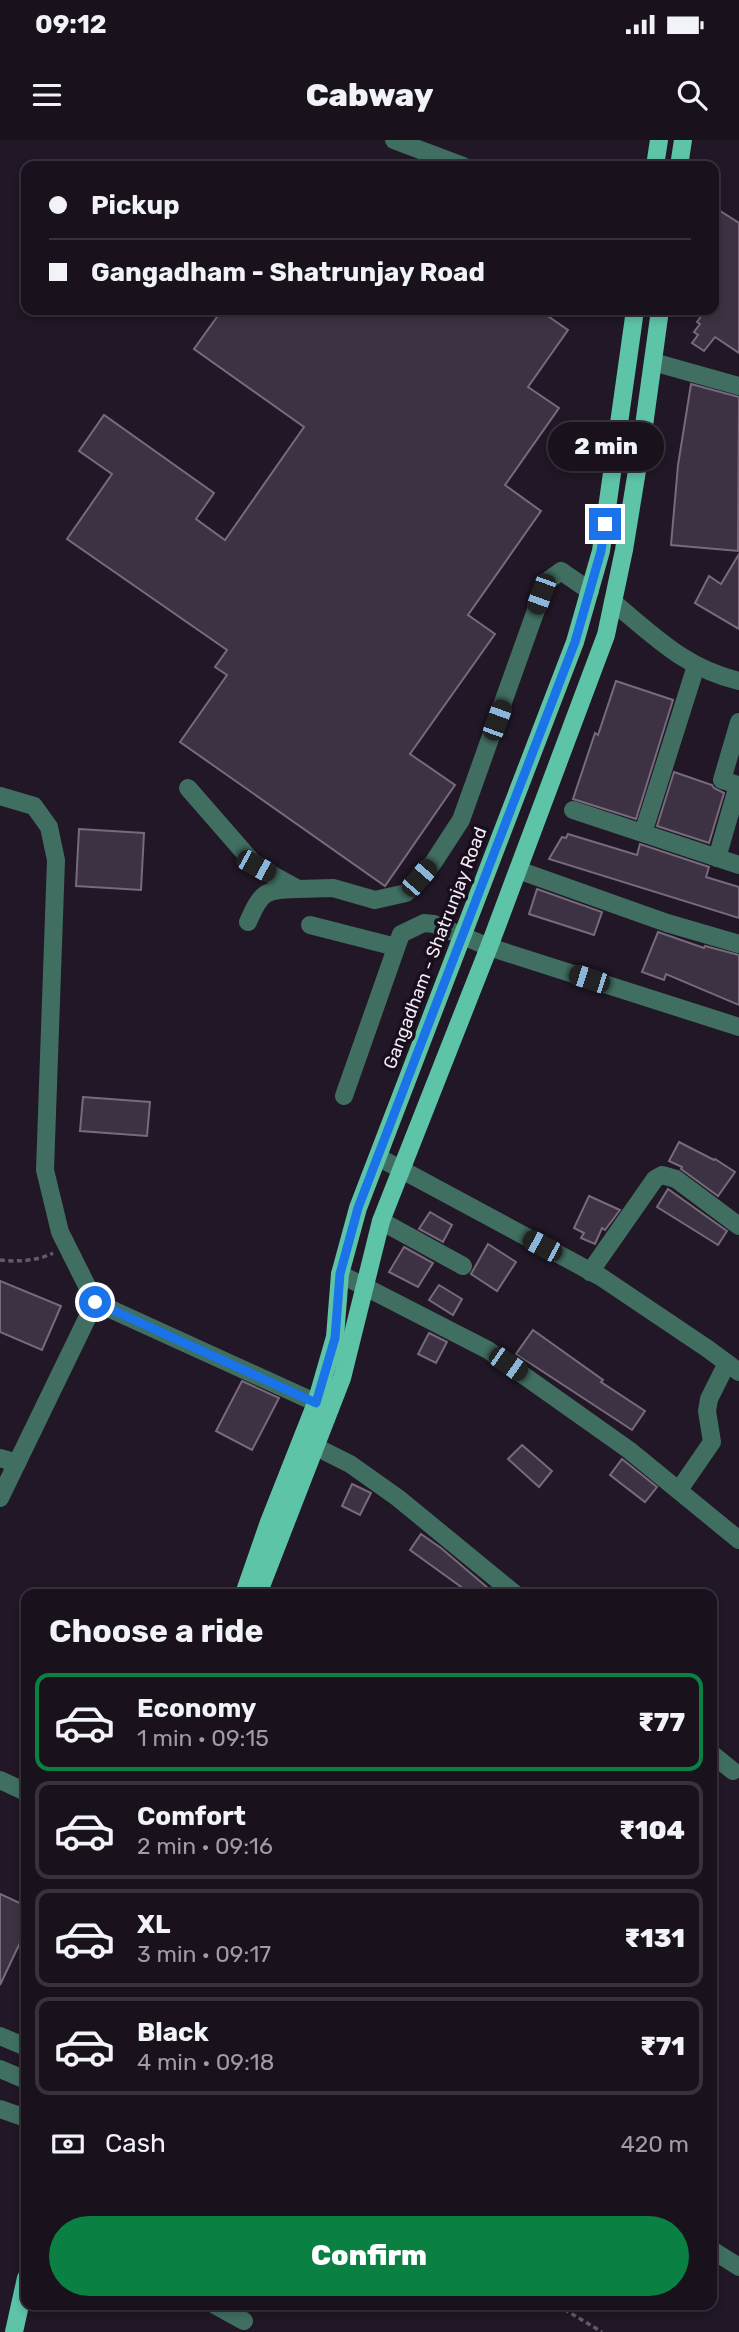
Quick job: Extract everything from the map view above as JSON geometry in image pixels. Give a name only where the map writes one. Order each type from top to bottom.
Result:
[{"type":"main road","points":[[656,161],[659,140]]},
{"type":"main road","points":[[680,161],[683,140]]},
{"type":"main road","name":"Gangadham - Shatrunjay Road","points":[[260,1589],[323,1406],[335,1338],[340,1274],[358,1208],[461,937],[512,812],[567,663],[590,591],[601,551],[634,315]]},
{"type":"main road","name":"Gangadham - Shatrunjay Road","points":[[323,1406],[342,1378],[381,1221],[489,947],[606,635],[642,440],[659,315]]},
{"type":"main road","points":[[590,591],[614,602]]},
{"type":"main road","name":"Gangadham - Shatrunjay Road","points":[[246,1589],[269,1522],[308,1443]]},
{"type":"main road","points":[[14,2332],[21,2300]]},
{"type":"street","points":[[394,140],[450,161]]},
{"type":"street","points":[[653,362],[739,386]]},
{"type":"street","points":[[248,922],[259,899],[274,890],[333,888],[375,901],[406,893],[433,863],[461,820],[546,582],[561,571],[590,591]]},
{"type":"street","points":[[614,602],[670,650],[714,675],[739,681]]},
{"type":"street","points":[[643,833],[696,666]]},
{"type":"street","points":[[716,858],[738,785],[722,780],[739,722]]},
{"type":"street","points":[[188,788],[256,866],[298,889]]},
{"type":"street","points":[[0,796],[34,806],[49,827],[55,860],[44,1170],[60,1232],[95,1302],[323,1406]]},
{"type":"street","points":[[573,810],[739,865]]},
{"type":"street","points":[[517,870],[667,923],[739,944]]},
{"type":"street","points":[[344,1096],[401,934],[424,923],[434,924],[489,947],[739,1027]]},
{"type":"street","points":[[310,925],[397,947]]},
{"type":"street","points":[[378,1157],[590,1272],[733,1368],[709,1399],[707,1411],[712,1442],[679,1490]]},
{"type":"street","points":[[590,1272],[655,1179],[662,1175],[676,1179],[739,1226]]},
{"type":"street","points":[[381,1221],[463,1266]]},
{"type":"street","points":[[340,1274],[488,1350],[629,1450],[739,1539]]},
{"type":"street","points":[[0,1498],[9,1460],[95,1302]]},
{"type":"street","points":[[308,1443],[350,1464],[398,1498],[509,1589]]},
{"type":"street","points":[[717,1758],[733,1771]]},
{"type":"street","points":[[0,1780],[21,1790]]},
{"type":"street","points":[[0,2036],[21,2045]]},
{"type":"street","points":[[0,2069],[21,2078]]},
{"type":"street","points":[[0,2109],[21,2116]]},
{"type":"street","points":[[717,2253],[739,2267]]},
{"type":"street","points":[[224,2310],[244,2321]]},
{"type":"path","points":[[0,1260],[45,1257],[66,1245]]},
{"type":"path","points":[[565,2310],[602,2332]]},
{"type":"building","points":[[719,210],[739,223],[739,353],[715,337],[704,351],[692,343],[698,335],[694,332],[700,324],[697,322],[702,315],[719,315]]},
{"type":"building","points":[[218,315],[546,315],[568,330],[528,387],[559,408],[505,485],[541,511],[468,615],[495,634],[410,754],[455,785],[385,886],[180,742],[227,675],[215,667],[227,650],[67,539],[112,474],[79,451],[104,415],[214,493],[196,519],[225,540],[304,427],[194,349]]},
{"type":"building","points":[[691,384],[739,397],[738,551],[671,545],[678,465]]},
{"type":"building","points":[[739,554],[739,629],[695,603],[709,576],[721,584]]},
{"type":"building","points":[[616,681],[673,700],[636,819],[573,799]]},
{"type":"building","points":[[674,772],[712,785],[724,793],[709,843],[657,826]]},
{"type":"building","points":[[79,829],[144,833],[141,890],[76,886]]},
{"type":"building","points":[[568,834],[637,855],[640,844],[709,867],[706,877],[739,887],[739,918],[549,859],[562,837],[566,838]]},
{"type":"building","points":[[537,889],[602,912],[594,935],[529,914]]},
{"type":"building","points":[[658,932],[704,948],[705,946],[739,955],[739,1005],[666,974],[664,980],[642,972]]},
{"type":"building","points":[[83,1097],[150,1102],[147,1136],[80,1131]]},
{"type":"building","points":[[679,1142],[735,1172],[718,1196],[681,1169],[682,1167],[669,1161]]},
{"type":"building","points":[[668,1189],[727,1231],[718,1245],[657,1207]]},
{"type":"building","points":[[589,1196],[620,1210],[605,1230],[602,1228],[595,1244],[581,1238],[584,1233],[574,1228]]},
{"type":"building","points":[[430,1212],[452,1225],[443,1242],[419,1229]]},
{"type":"building","points":[[488,1244],[516,1262],[497,1291],[471,1274]]},
{"type":"building","points":[[404,1247],[433,1263],[418,1287],[389,1272]]},
{"type":"building","points":[[0,1281],[61,1306],[42,1350],[0,1332]]},
{"type":"building","points":[[439,1285],[462,1299],[453,1315],[429,1300]]},
{"type":"building","points":[[533,1330],[603,1380],[601,1382],[645,1411],[632,1430],[516,1354]]},
{"type":"building","points":[[429,1333],[447,1342],[436,1363],[418,1354]]},
{"type":"building","points":[[242,1381],[279,1398],[252,1450],[216,1431]]},
{"type":"building","points":[[522,1445],[552,1471],[539,1487],[508,1459]]},
{"type":"building","points":[[622,1459],[657,1487],[645,1502],[610,1475]]},
{"type":"building","points":[[352,1484],[371,1493],[360,1515],[342,1506]]},
{"type":"building","points":[[421,1534],[489,1589],[464,1589],[410,1550]]},
{"type":"building","points":[[0,1894],[21,1904],[21,1941],[0,1985]]},
{"type":"route","points":[[95,1302],[316,1403],[335,1338],[340,1274],[358,1208],[575,642],[601,551],[605,524]]}]
